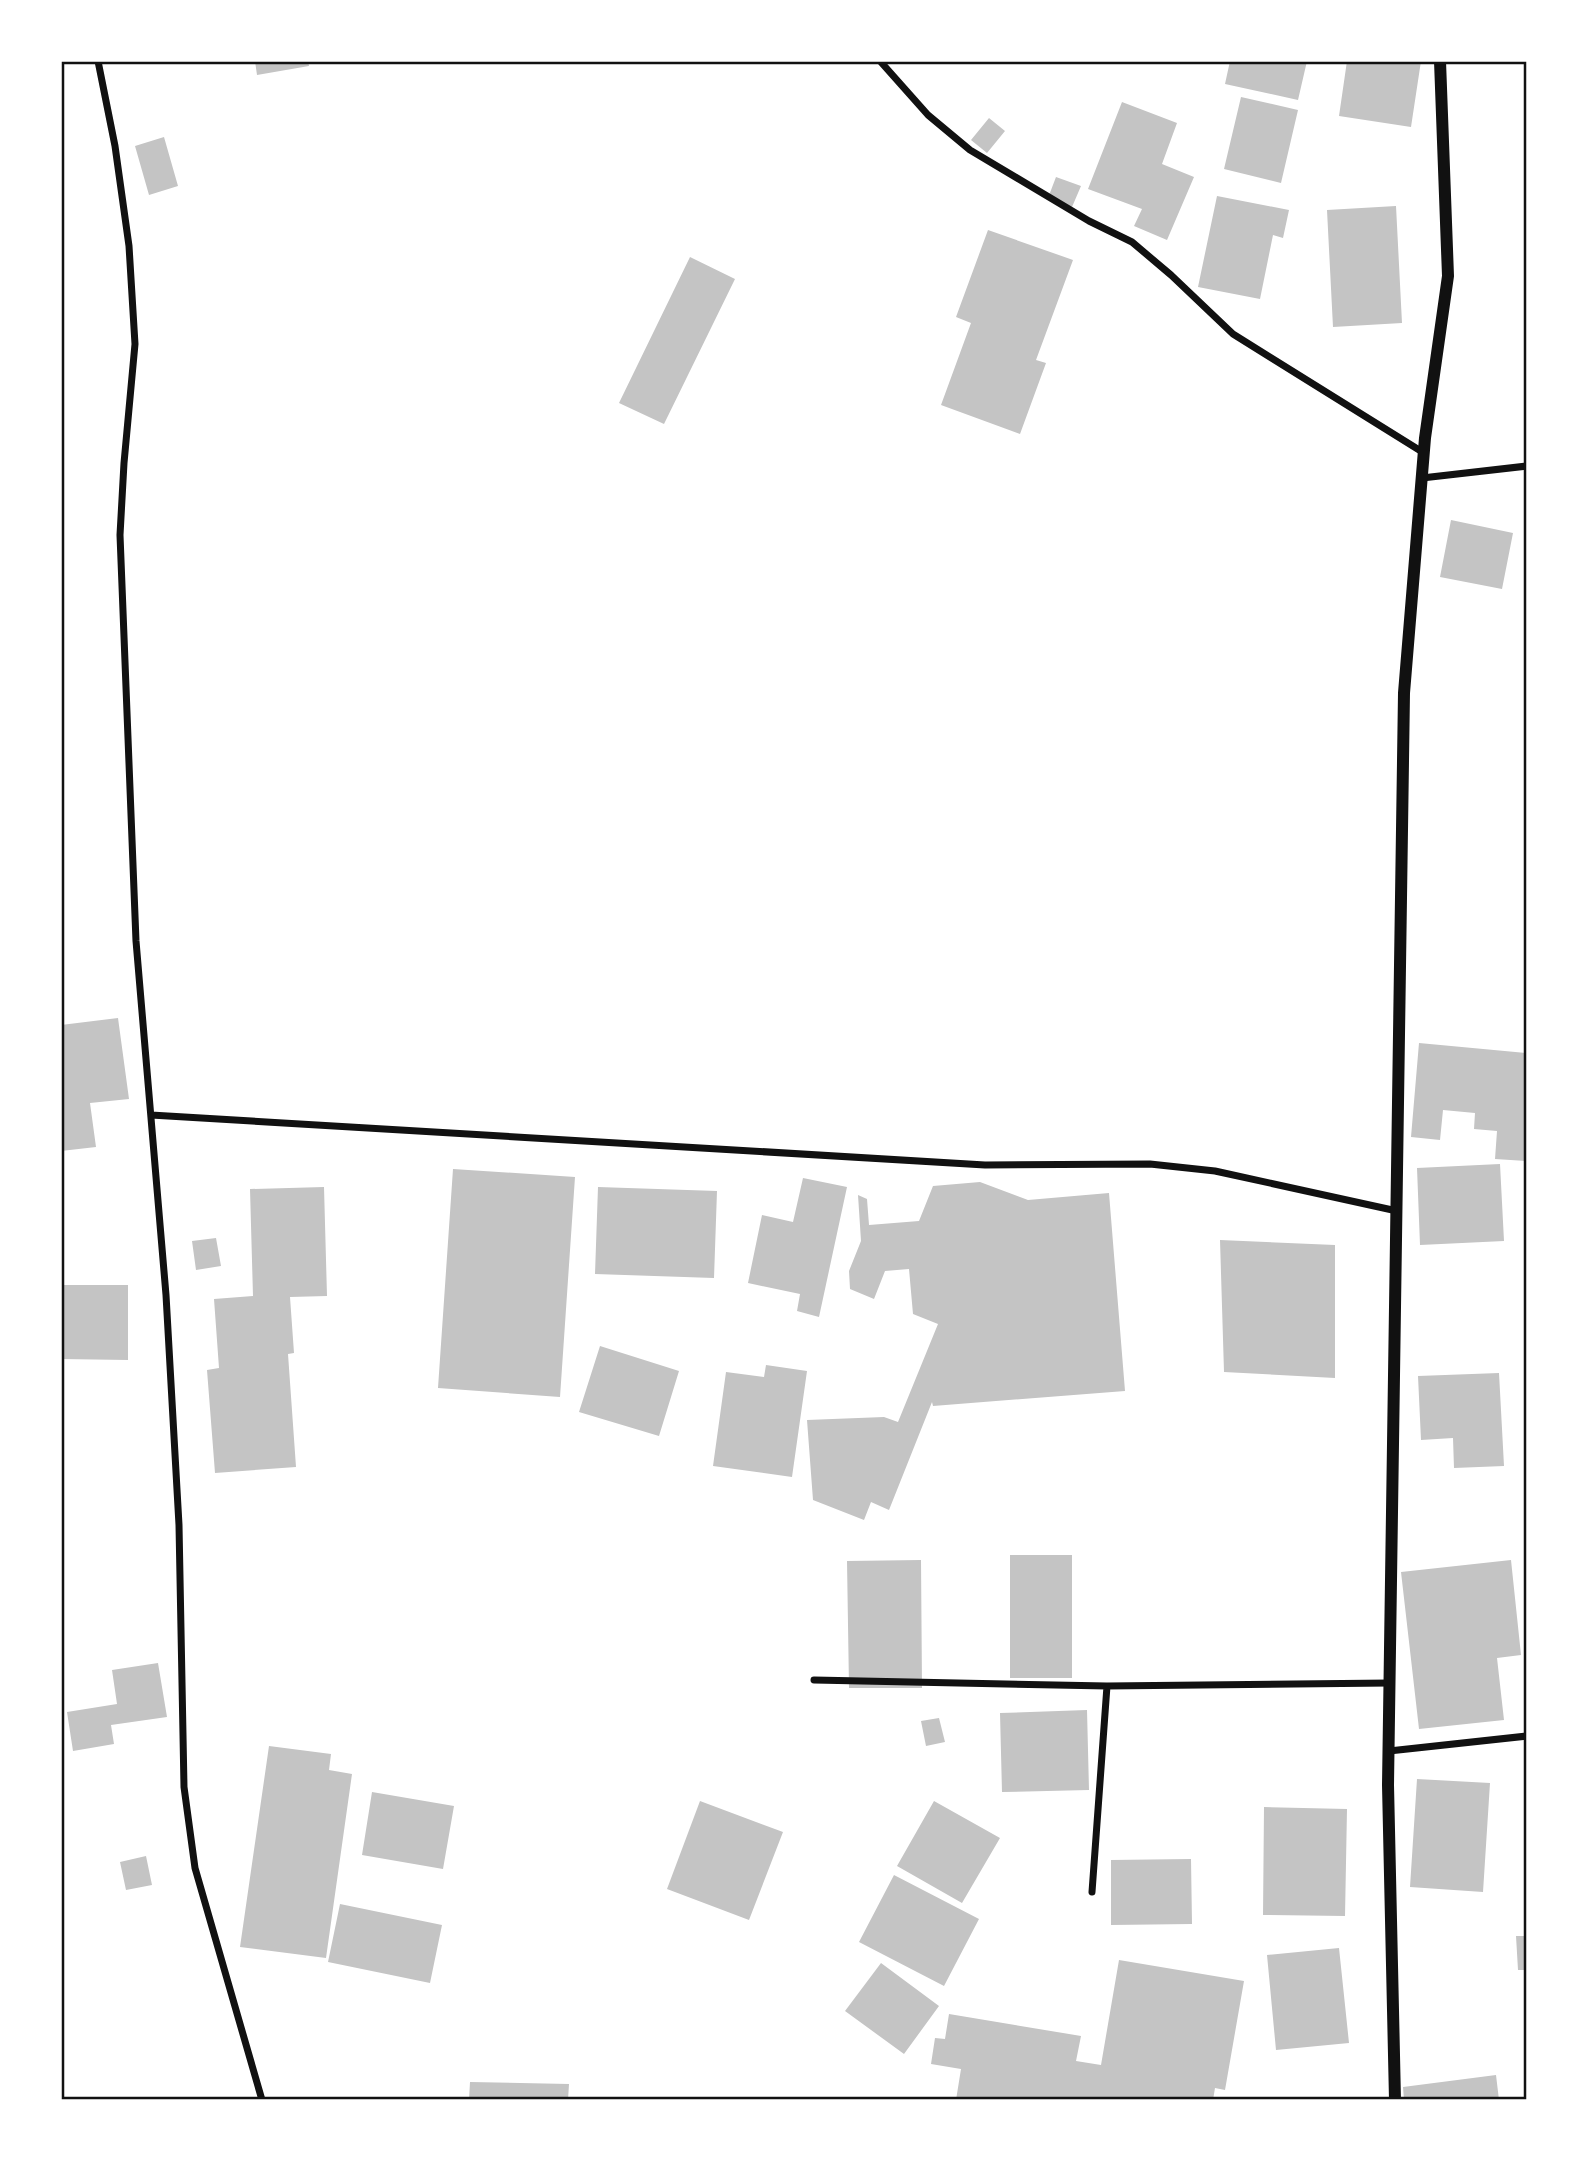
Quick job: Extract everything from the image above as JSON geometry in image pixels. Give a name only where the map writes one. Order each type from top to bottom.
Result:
[{"type":"street","points":[[98,61],[116,146],[129,246],[135,344],[120,535],[136,942],[166,1295],[179,1525],[184,1787],[195,1868],[262,2100]]},
{"type":"street","points":[[880,61],[928,115],[970,150],[1089,220],[1132,242],[1233,334],[1424,453]]},
{"type":"street","points":[[1395,2100],[1389,1751],[1404,693],[1424,453],[1448,276],[1440,61]]},
{"type":"street","points":[[1422,478],[1527,466]]},
{"type":"street","points":[[150,1115],[985,1165],[1150,1164],[1214,1171],[1398,1212]]},
{"type":"street","points":[[814,1680],[1107,1686],[1390,1683]]},
{"type":"street","points":[[1092,1892],[1107,1686]]},
{"type":"street","points":[[1389,1751],[1527,1737]]},
{"type":"building","points":[[255,61],[308,61],[309,66],[257,75]]},
{"type":"building","points":[[1230,61],[1307,61],[1298,100],[1225,84]]},
{"type":"building","points":[[1347,61],[1421,61],[1411,127],[1339,116]]},
{"type":"building","points":[[1241,97],[1298,110],[1281,183],[1224,169]]},
{"type":"building","points":[[1122,102],[1177,123],[1162,164],[1194,177],[1167,240],[1134,226],[1142,209],[1088,189]]},
{"type":"building","points":[[989,118],[1005,131],[987,153],[971,140]]},
{"type":"building","points":[[164,137],[178,186],[149,195],[135,146]]},
{"type":"building","points":[[1056,177],[1081,186],[1072,207],[1048,198]]},
{"type":"building","points":[[1217,196],[1289,210],[1283,238],[1273,235],[1260,299],[1198,287]]},
{"type":"building","points":[[1396,206],[1402,323],[1333,327],[1327,210]]},
{"type":"building","points":[[988,230],[1073,260],[1036,360],[1046,363],[1020,434],[941,405],[971,323],[956,317]]},
{"type":"building","points":[[690,257],[735,279],[664,424],[619,403]]},
{"type":"building","points":[[1451,520],[1513,533],[1502,589],[1440,577]]},
{"type":"building","points":[[118,1018],[129,1099],[90,1103],[96,1147],[61,1151],[61,1025]]},
{"type":"building","points":[[1419,1043],[1527,1053],[1527,1161],[1495,1159],[1497,1131],[1474,1129],[1475,1113],[1443,1110],[1440,1140],[1411,1137]]},
{"type":"building","points":[[1500,1164],[1504,1241],[1420,1245],[1417,1168]]},
{"type":"building","points":[[453,1169],[575,1177],[560,1397],[438,1388]]},
{"type":"building","points":[[803,1178],[847,1187],[819,1317],[797,1311],[800,1294],[748,1283],[762,1215],[793,1222]]},
{"type":"building","points":[[980,1182],[1028,1200],[1109,1193],[1125,1391],[933,1406],[932,1402],[889,1510],[871,1502],[864,1520],[813,1500],[807,1420],[884,1417],[898,1422],[938,1324],[913,1314],[909,1269],[885,1271],[874,1299],[850,1289],[849,1271],[861,1241],[858,1195],[867,1199],[869,1225],[919,1221],[933,1186]]},
{"type":"building","points":[[324,1187],[327,1296],[290,1297],[294,1353],[288,1354],[296,1467],[215,1473],[207,1370],[219,1368],[214,1299],[253,1296],[250,1189]]},
{"type":"building","points":[[598,1187],[717,1191],[714,1278],[595,1274]]},
{"type":"building","points":[[216,1238],[221,1266],[196,1270],[192,1241]]},
{"type":"building","points":[[1220,1240],[1335,1245],[1335,1378],[1224,1372]]},
{"type":"building","points":[[61,1285],[128,1285],[128,1360],[61,1359]]},
{"type":"building","points":[[600,1346],[679,1371],[659,1436],[579,1412]]},
{"type":"building","points":[[766,1365],[807,1371],[792,1477],[713,1466],[726,1372],[764,1377]]},
{"type":"building","points":[[1499,1373],[1504,1466],[1454,1468],[1453,1438],[1421,1440],[1418,1376]]},
{"type":"building","points":[[1010,1555],[1072,1555],[1072,1678],[1010,1678]]},
{"type":"building","points":[[921,1560],[922,1688],[849,1688],[847,1561]]},
{"type":"building","points":[[1511,1560],[1521,1655],[1497,1658],[1504,1720],[1419,1729],[1401,1572]]},
{"type":"building","points":[[158,1663],[167,1717],[111,1725],[114,1744],[73,1751],[67,1712],[117,1704],[112,1670]]},
{"type":"building","points":[[1087,1710],[1089,1790],[1002,1792],[1000,1713]]},
{"type":"building","points":[[939,1718],[945,1742],[926,1746],[921,1721]]},
{"type":"building","points":[[269,1746],[331,1754],[329,1770],[352,1774],[326,1958],[240,1947]]},
{"type":"building","points":[[1417,1779],[1490,1783],[1483,1892],[1410,1887]]},
{"type":"building","points":[[372,1792],[454,1806],[443,1869],[362,1855]]},
{"type":"building","points":[[700,1801],[783,1832],[749,1920],[667,1889]]},
{"type":"building","points":[[934,1801],[1000,1838],[962,1903],[897,1866]]},
{"type":"building","points":[[1264,1807],[1347,1809],[1345,1916],[1263,1915]]},
{"type":"building","points":[[146,1856],[152,1885],[126,1890],[120,1862]]},
{"type":"building","points":[[1191,1859],[1192,1924],[1111,1925],[1111,1860]]},
{"type":"building","points":[[894,1875],[979,1919],[944,1986],[859,1942]]},
{"type":"building","points":[[340,1904],[442,1925],[430,1983],[328,1962]]},
{"type":"building","points":[[1516,1936],[1527,1936],[1527,1970],[1518,1970]]},
{"type":"building","points":[[1339,1948],[1349,2043],[1276,2050],[1267,1955]]},
{"type":"building","points":[[1119,1960],[1244,1981],[1225,2090],[1215,2088],[1213,2100],[956,2100],[961,2069],[931,2064],[935,2038],[945,2039],[949,2014],[1081,2036],[1076,2061],[1101,2065]]},
{"type":"building","points":[[881,1963],[939,2006],[904,2054],[845,2011]]},
{"type":"building","points":[[1496,2075],[1499,2100],[1404,2100],[1403,2087]]},
{"type":"building","points":[[470,2082],[569,2084],[568,2100],[469,2100]]}]
